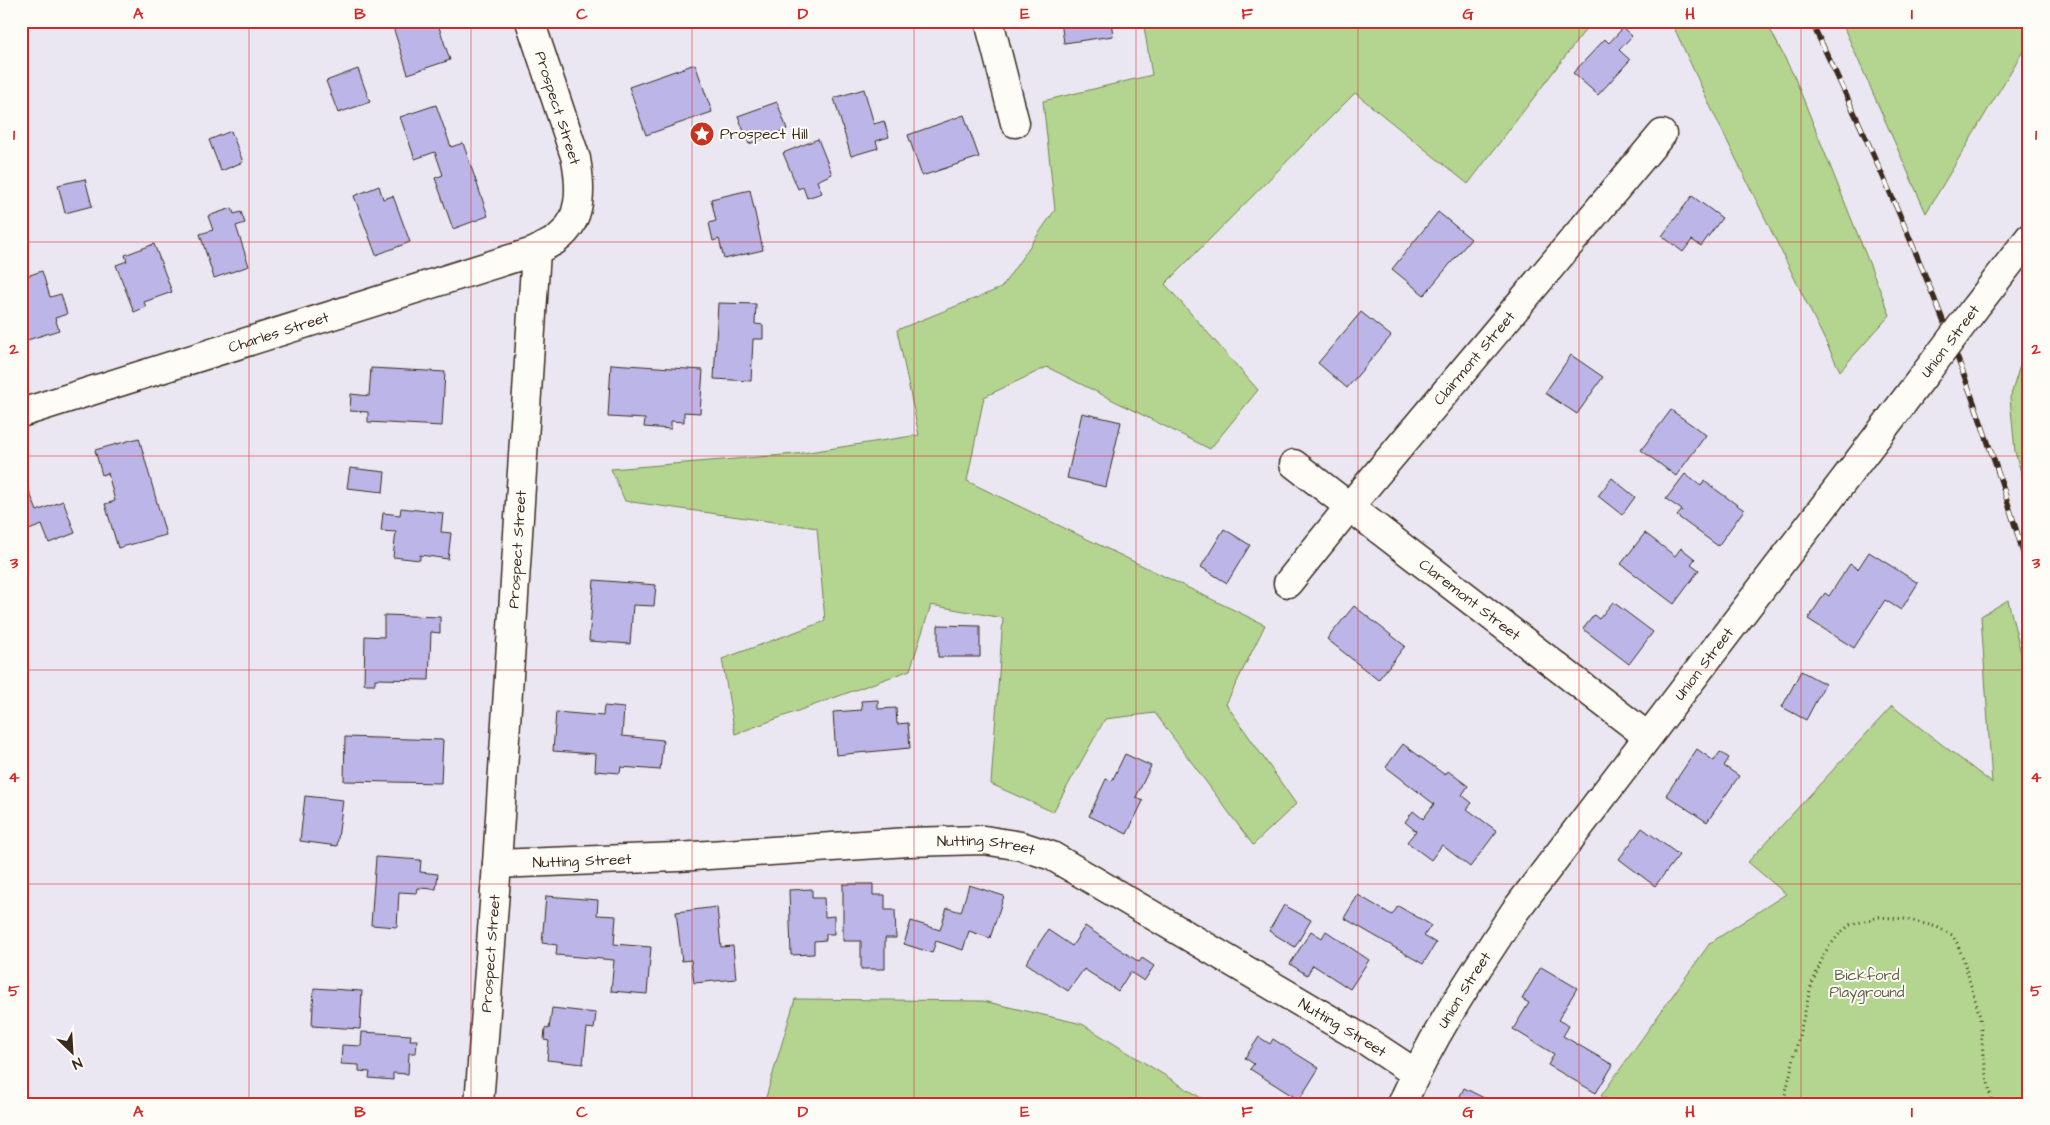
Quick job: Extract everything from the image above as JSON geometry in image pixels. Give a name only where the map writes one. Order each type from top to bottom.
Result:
[{"type":"street","name":"Prospect Street","points":[[479,1104],[497,864],[536,250],[556,240],[568,230],[578,206],[579,176],[576,159],[530,21]]},
{"type":"street","points":[[989,21],[1015,123]]},
{"type":"street","name":"Clairmont Street","points":[[1288,583],[1349,507],[1662,134]]},
{"type":"street","name":"Union Street","points":[[1402,1104],[1415,1073],[1465,986],[1515,911],[2029,238]]},
{"type":"street","name":"Charles Street","points":[[21,412],[536,250]]},
{"type":"street","name":"Claremont Street","points":[[1294,464],[1647,736]]},
{"type":"street","name":"Nutting Street","points":[[497,864],[678,857],[918,842],[984,840],[1021,846],[1052,856],[1368,1042],[1415,1073]]},
{"type":"path","points":[[1783,1104],[1811,986],[1825,952],[1840,933],[1850,925],[1879,917],[1905,919],[1937,927],[1952,935],[1957,943],[1980,1017],[1983,1054],[1992,1104]]},
{"type":"green space","points":[[1143,21],[1592,21],[1468,184],[1355,93],[1165,284],[1258,390],[1210,449],[1047,367],[984,397],[967,481],[1265,625],[1226,704],[1296,804],[1253,845],[1155,713],[1105,719],[1053,812],[991,784],[1003,618],[931,605],[910,670],[735,734],[722,659],[825,621],[817,528],[625,501],[611,469],[796,454],[919,435],[897,330],[1001,288],[1055,210],[1043,101],[1152,75]]},
{"type":"green space","points":[[1671,21],[1766,21],[1794,76],[1890,315],[1840,371],[1713,112]]},
{"type":"green space","points":[[1841,21],[2029,21],[2029,41],[1926,213]]},
{"type":"green space","points":[[2029,352],[2029,499],[2015,452],[2010,398],[2022,359]]},
{"type":"green space","name":"Bickford Playground","points":[[2008,600],[2029,686],[2029,1104],[1616,1104],[1601,1096],[1710,943],[1786,894],[1748,862],[1892,706],[1992,783],[1981,616]]},
{"type":"green space","points":[[795,999],[983,1001],[1082,1024],[1211,1104],[764,1104]]},
{"type":"building","points":[[412,21],[437,21],[450,60],[408,74],[393,27]]},
{"type":"building","points":[[619,21],[647,21],[628,29],[625,22],[620,24]]},
{"type":"building","points":[[708,21],[728,21],[710,28]]},
{"type":"building","points":[[1061,21],[1111,21],[1113,36],[1064,43]]},
{"type":"building","points":[[1623,28],[1632,36],[1619,50],[1630,60],[1598,95],[1573,73],[1605,39],[1609,43]]},
{"type":"building","points":[[695,64],[712,112],[646,135],[629,87]]},
{"type":"building","points":[[358,69],[370,102],[338,113],[326,81]]},
{"type":"building","points":[[864,89],[874,124],[884,121],[889,137],[876,141],[878,148],[851,156],[834,98]]},
{"type":"building","points":[[777,102],[787,129],[749,144],[738,116]]},
{"type":"building","points":[[436,105],[451,147],[463,143],[488,216],[453,229],[435,178],[443,175],[435,152],[415,159],[400,117]]},
{"type":"building","points":[[964,115],[979,157],[922,176],[908,135]]},
{"type":"building","points":[[231,131],[243,162],[221,171],[209,140]]},
{"type":"building","points":[[818,139],[832,174],[817,181],[822,193],[807,198],[803,187],[798,189],[783,153]]},
{"type":"building","points":[[85,179],[92,206],[65,213],[58,185]]},
{"type":"building","points":[[379,186],[383,199],[393,196],[410,242],[376,255],[354,196]]},
{"type":"building","points":[[750,190],[763,250],[724,259],[719,239],[713,241],[709,223],[716,221],[711,199]]},
{"type":"building","points":[[1692,196],[1722,218],[1701,246],[1692,240],[1683,252],[1662,236]]},
{"type":"building","points":[[232,208],[234,214],[241,212],[245,223],[236,226],[249,266],[214,278],[200,234],[213,230],[208,216]]},
{"type":"building","points":[[1438,212],[1471,239],[1424,295],[1392,269]]},
{"type":"building","points":[[154,244],[172,292],[144,302],[146,307],[134,312],[116,265],[127,261],[125,255]]},
{"type":"building","points":[[42,271],[50,297],[61,294],[67,314],[55,318],[59,330],[21,342],[21,278]]},
{"type":"building","points":[[718,303],[756,304],[755,324],[763,325],[763,339],[753,339],[751,381],[714,379]]},
{"type":"building","points":[[1361,312],[1391,336],[1347,388],[1318,363]]},
{"type":"building","points":[[1571,355],[1603,377],[1577,414],[1545,393]]},
{"type":"building","points":[[611,364],[703,370],[700,413],[684,412],[684,422],[671,421],[671,429],[644,427],[645,419],[608,417]]},
{"type":"building","points":[[371,368],[445,372],[442,426],[368,422],[368,412],[350,411],[351,394],[369,396]]},
{"type":"building","points":[[1671,410],[1706,435],[1676,476],[1641,450]]},
{"type":"building","points":[[1082,413],[1121,422],[1106,487],[1067,478]]},
{"type":"building","points":[[139,438],[166,535],[118,548],[105,504],[115,501],[108,473],[102,475],[95,450]]},
{"type":"building","points":[[350,468],[385,472],[383,492],[347,488]]},
{"type":"building","points":[[1685,474],[1701,486],[1704,481],[1744,510],[1718,546],[1677,516],[1682,510],[1666,499]]},
{"type":"building","points":[[1612,478],[1635,497],[1622,515],[1598,496]]},
{"type":"building","points":[[28,488],[37,511],[63,501],[75,533],[49,543],[42,525],[21,533],[21,491]]},
{"type":"building","points":[[401,508],[443,513],[441,532],[451,533],[448,559],[420,555],[420,560],[393,557],[396,532],[381,531],[383,513],[400,515]]},
{"type":"building","points":[[1224,529],[1250,545],[1227,583],[1201,567]]},
{"type":"building","points":[[1645,533],[1675,556],[1681,548],[1695,559],[1691,564],[1699,570],[1674,604],[1621,564]]},
{"type":"building","points":[[1869,552],[1918,583],[1901,610],[1885,600],[1854,648],[1808,619],[1825,593],[1829,596],[1850,564],[1858,569]]},
{"type":"building","points":[[594,580],[656,585],[654,606],[633,605],[630,644],[589,641]]},
{"type":"building","points":[[1613,602],[1653,632],[1629,664],[1583,629],[1594,615],[1599,619]]},
{"type":"building","points":[[1354,606],[1405,646],[1378,680],[1327,639]]},
{"type":"building","points":[[384,615],[440,617],[440,633],[431,632],[429,680],[375,679],[375,684],[364,684],[365,636],[384,637]]},
{"type":"building","points":[[938,625],[980,626],[980,657],[938,657]]},
{"type":"building","points":[[1801,671],[1825,684],[1806,720],[1782,707]]},
{"type":"building","points":[[878,700],[878,709],[896,708],[897,724],[908,723],[910,748],[836,755],[833,712],[862,710],[861,701]]},
{"type":"building","points":[[604,706],[624,708],[622,736],[663,740],[660,770],[621,767],[620,773],[595,771],[596,754],[553,751],[556,712],[603,716]]},
{"type":"building","points":[[345,737],[443,740],[441,783],[344,781]]},
{"type":"building","points":[[1403,744],[1445,775],[1448,771],[1468,786],[1462,795],[1472,803],[1467,809],[1497,831],[1470,867],[1442,845],[1431,860],[1407,842],[1416,831],[1405,822],[1413,811],[1423,819],[1434,804],[1386,767]]},
{"type":"building","points":[[1697,749],[1714,761],[1720,752],[1729,758],[1724,766],[1739,776],[1707,822],[1666,795]]},
{"type":"building","points":[[1125,754],[1151,766],[1136,797],[1143,801],[1127,834],[1089,816],[1106,779],[1112,781]]},
{"type":"building","points":[[305,796],[343,800],[337,846],[300,841]]},
{"type":"building","points":[[1642,828],[1679,855],[1655,886],[1619,859]]},
{"type":"building","points":[[376,857],[421,860],[420,872],[438,874],[436,889],[418,888],[417,893],[399,892],[397,927],[371,925]]},
{"type":"building","points":[[843,884],[873,884],[873,895],[885,895],[885,910],[895,910],[896,938],[885,938],[885,969],[861,969],[861,941],[843,941]]},
{"type":"building","points":[[969,885],[1004,896],[990,938],[969,931],[963,950],[936,941],[932,953],[904,944],[911,921],[940,930],[947,908],[961,912]]},
{"type":"building","points":[[812,889],[812,898],[824,898],[825,917],[834,916],[834,934],[826,934],[826,940],[814,941],[814,954],[791,955],[789,890]]},
{"type":"building","points":[[1358,895],[1392,915],[1398,906],[1431,925],[1424,936],[1436,943],[1423,964],[1344,918]]},
{"type":"building","points":[[546,896],[598,900],[597,915],[616,916],[614,944],[651,947],[647,994],[611,991],[614,960],[556,955],[557,945],[542,943]]},
{"type":"building","points":[[1284,905],[1311,920],[1295,947],[1269,931]]},
{"type":"building","points":[[717,907],[721,947],[733,946],[736,979],[694,983],[691,960],[682,961],[676,912]]},
{"type":"building","points":[[1085,926],[1139,962],[1142,958],[1154,966],[1144,981],[1130,972],[1118,991],[1084,969],[1068,991],[1026,963],[1048,930],[1072,946]]},
{"type":"building","points":[[1311,931],[1322,938],[1326,931],[1369,960],[1350,989],[1313,965],[1307,975],[1290,964]]},
{"type":"building","points":[[1541,967],[1577,988],[1558,1020],[1569,1026],[1563,1036],[1613,1065],[1596,1093],[1548,1065],[1554,1054],[1513,1029],[1529,1003],[1522,999]]},
{"type":"building","points":[[314,988],[362,991],[360,1029],[312,1026]]},
{"type":"building","points":[[552,1008],[596,1013],[594,1029],[587,1028],[583,1064],[547,1060],[549,1041],[544,1040],[545,1028],[549,1029]]},
{"type":"building","points":[[362,1032],[411,1035],[410,1040],[417,1040],[416,1053],[409,1053],[408,1074],[393,1073],[393,1080],[369,1078],[370,1072],[359,1071],[359,1065],[341,1064],[342,1045],[361,1046]]},
{"type":"building","points":[[1259,1037],[1270,1044],[1273,1039],[1319,1068],[1299,1100],[1250,1069],[1254,1064],[1245,1058]]},
{"type":"building","points":[[1464,1088],[1496,1104],[1456,1104]]},
{"type":"building","points":[[611,1098],[630,1099],[630,1104],[610,1104]]},
{"type":"railway","points":[[1811,21],[1874,156],[1932,292],[1984,432],[2008,502],[2029,573]]},
{"type":"place","name":"Prospect Hill","points":[[702,134]]}]
